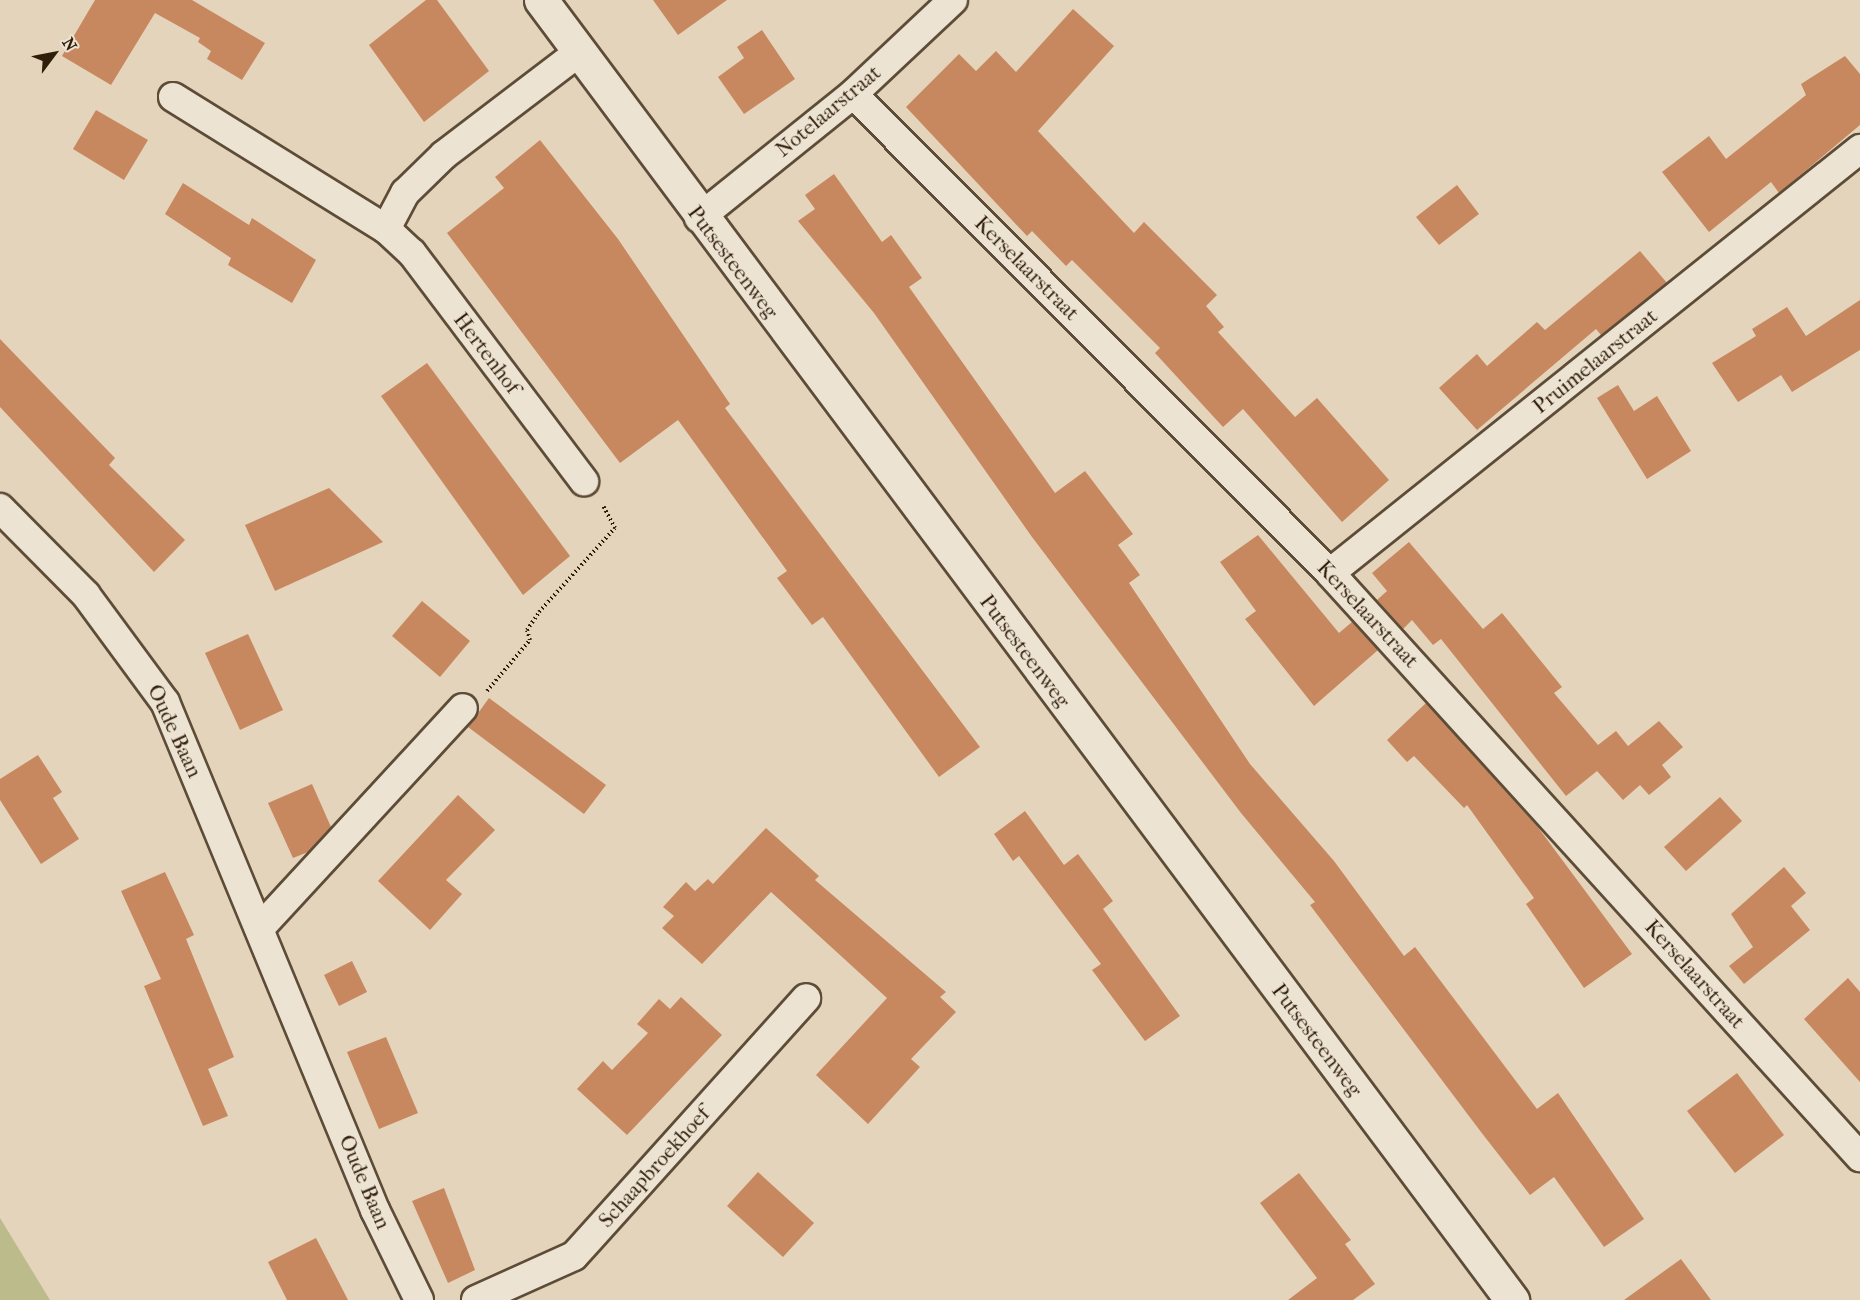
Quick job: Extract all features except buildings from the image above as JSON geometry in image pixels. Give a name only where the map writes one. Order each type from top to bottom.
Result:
[{"type":"main road","name":"Putsesteenweg","points":[[541,0],[699,218],[1512,1300]]},
{"type":"street","name":"Notelaarstraat","points":[[699,218],[853,94],[953,0]]},
{"type":"street","points":[[386,229],[405,193],[444,155],[579,52]]},
{"type":"street","name":"Kerselaarstraat","points":[[853,94],[1330,573],[1860,1156]]},
{"type":"street","name":"Hertenhof","points":[[173,97],[386,229],[411,253],[584,481]]},
{"type":"street","name":"Pruimelaarstraat","points":[[1330,573],[1860,149]]},
{"type":"street","name":"Oude Baan","points":[[0,508],[86,595],[143,666],[165,702],[375,1210],[419,1300]]},
{"type":"street","points":[[260,928],[463,708]]},
{"type":"street","name":"Schaapbroekhoef","points":[[476,1300],[574,1256],[806,998]]},
{"type":"path","points":[[463,708],[477,702],[500,676],[530,640],[527,630],[539,612],[615,528],[584,481]]},
{"type":"green space","points":[[0,1218],[50,1300],[0,1300]]}]
